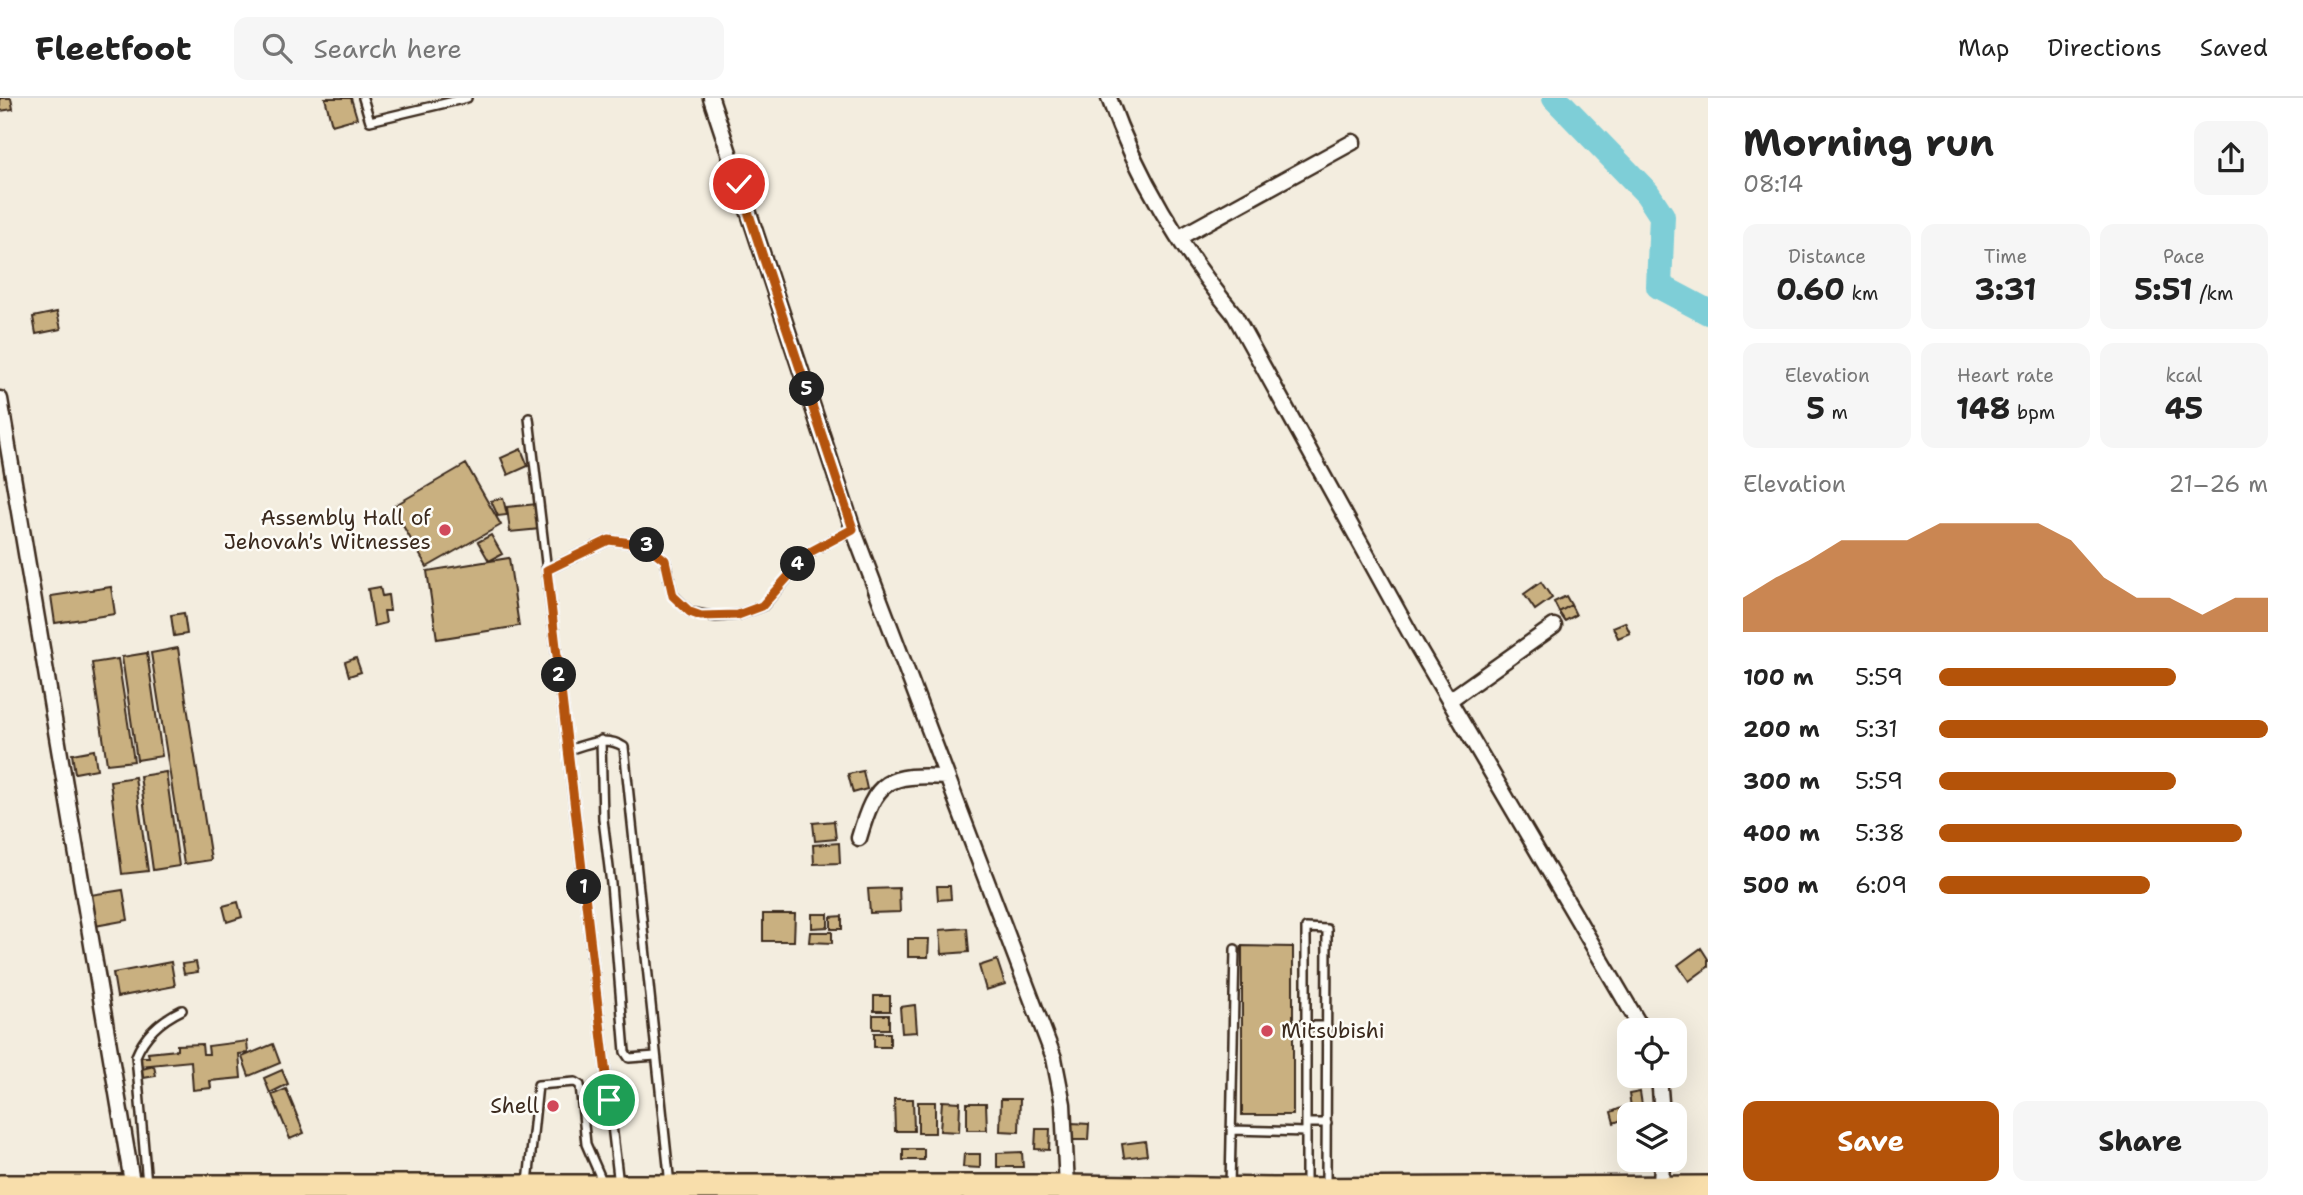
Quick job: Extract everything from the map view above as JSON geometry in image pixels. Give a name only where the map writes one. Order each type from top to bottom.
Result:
[{"type":"main road","points":[[0,1187],[327,1191],[612,1187],[1032,1191],[1067,1186],[1274,1193],[1316,1190],[1694,1190]]},
{"type":"street","points":[[711,98],[853,529],[1054,1058],[1063,1104],[1067,1186]]},
{"type":"street","points":[[1109,98],[1139,167],[1200,273],[1234,314],[1416,644],[1451,699],[1536,853],[1635,1018]]},
{"type":"street","points":[[1180,237],[1353,142]]},
{"type":"street","points":[[0,399],[140,1188]]},
{"type":"street","points":[[1451,699],[1555,626]]},
{"type":"street","points":[[859,838],[872,801],[891,780],[904,776],[947,777]]},
{"type":"street","points":[[1661,1188],[1662,1172]]},
{"type":"lane","points":[[363,98],[370,121],[467,98]]},
{"type":"lane","points":[[529,418],[568,750],[612,1187]]},
{"type":"lane","points":[[547,570],[609,540],[646,545],[665,560],[673,596],[690,612],[701,616],[738,615],[762,606],[810,552],[853,529]]},
{"type":"lane","points":[[568,750],[601,740],[614,741],[624,747],[671,1187]]},
{"type":"lane","points":[[601,740],[603,819],[625,1052],[629,1058],[656,1056]]},
{"type":"lane","points":[[1306,928],[1327,929],[1327,1123],[1316,1190],[1306,1127],[1306,928]]},
{"type":"lane","points":[[1230,1190],[1235,949]]},
{"type":"lane","points":[[140,1188],[136,1056],[142,1041],[167,1017],[182,1010]]},
{"type":"lane","points":[[1306,1026],[1327,1026]]},
{"type":"lane","points":[[528,1188],[538,1086],[575,1082],[580,1085],[586,1144],[612,1187]]},
{"type":"lane","points":[[1231,1130],[1306,1127],[1327,1123]]},
{"type":"building","points":[[0,98],[11,98],[13,109],[0,111]]},
{"type":"building","points":[[325,98],[351,98],[357,118],[332,125]]},
{"type":"building","points":[[57,312],[61,329],[36,334],[33,317]]},
{"type":"building","points":[[521,449],[528,466],[508,475],[501,458]]},
{"type":"building","points":[[466,464],[501,525],[427,567],[392,507]]},
{"type":"building","points":[[503,498],[507,515],[498,516],[491,501]]},
{"type":"building","points":[[537,504],[540,529],[510,532],[507,507]]},
{"type":"building","points":[[491,535],[502,554],[489,561],[478,542]]},
{"type":"building","points":[[509,558],[519,626],[437,639],[427,571]]},
{"type":"building","points":[[1541,582],[1552,598],[1535,610],[1524,594]]},
{"type":"building","points":[[111,587],[115,614],[55,623],[51,596]]},
{"type":"building","points":[[380,587],[382,596],[388,595],[390,611],[384,611],[386,623],[374,626],[368,589]]},
{"type":"building","points":[[1566,596],[1571,605],[1559,612],[1554,602]]},
{"type":"building","points":[[1571,605],[1576,615],[1565,621],[1559,612]]},
{"type":"building","points":[[184,613],[187,634],[174,636],[171,615]]},
{"type":"building","points":[[1625,622],[1630,633],[1618,638],[1613,627]]},
{"type":"building","points":[[178,648],[211,860],[184,864],[151,653]]},
{"type":"building","points":[[147,653],[162,756],[137,760],[122,657]]},
{"type":"building","points":[[356,658],[361,672],[349,676],[345,662]]},
{"type":"building","points":[[118,659],[134,761],[107,764],[92,663]]},
{"type":"building","points":[[94,750],[97,769],[75,773],[72,754]]},
{"type":"building","points":[[863,771],[867,789],[853,793],[848,774]]},
{"type":"building","points":[[166,772],[179,866],[153,870],[140,776]]},
{"type":"building","points":[[135,777],[148,871],[122,874],[110,781]]},
{"type":"building","points":[[834,821],[836,839],[815,841],[813,823]]},
{"type":"building","points":[[839,843],[840,863],[814,864],[813,845]]},
{"type":"building","points":[[937,886],[950,886],[951,899],[938,900]]},
{"type":"building","points":[[899,888],[900,912],[870,913],[868,889]]},
{"type":"building","points":[[123,890],[128,920],[95,926],[90,895]]},
{"type":"building","points":[[238,902],[242,917],[227,922],[223,906]]},
{"type":"building","points":[[763,914],[795,914],[794,941],[763,941]]},
{"type":"building","points":[[812,914],[828,914],[828,927],[812,928]]},
{"type":"building","points":[[842,916],[842,929],[831,929],[831,917]]},
{"type":"building","points":[[967,928],[969,952],[942,954],[940,930]]},
{"type":"building","points":[[810,932],[832,932],[832,943],[809,942]]},
{"type":"building","points":[[908,939],[929,939],[928,957],[908,957]]},
{"type":"building","name":"Mitsubishi","points":[[1242,946],[1293,947],[1293,1115],[1242,1115]]},
{"type":"building","points":[[1701,948],[1708,959],[1708,967],[1689,981],[1678,965]]},
{"type":"building","points":[[997,960],[1005,984],[986,990],[979,966]]},
{"type":"building","points":[[171,962],[175,986],[117,997],[113,973]]},
{"type":"building","points":[[196,962],[198,972],[184,974],[182,964]]},
{"type":"building","points":[[874,996],[890,996],[890,1011],[874,1011]]},
{"type":"building","points":[[915,1005],[917,1032],[902,1033],[900,1007]]},
{"type":"building","points":[[873,1015],[889,1015],[889,1029],[873,1029]]},
{"type":"building","points":[[874,1033],[890,1033],[890,1047],[874,1047]]},
{"type":"building","points":[[247,1041],[248,1053],[239,1054],[241,1078],[210,1081],[211,1088],[193,1090],[191,1061],[140,1066],[140,1057],[149,1057],[148,1053],[177,1050],[177,1045],[202,1044],[203,1054],[209,1054],[208,1046]]},
{"type":"building","points":[[273,1044],[280,1063],[249,1076],[242,1057]]},
{"type":"building","points":[[154,1066],[156,1076],[143,1078],[142,1069]]},
{"type":"building","points":[[282,1070],[288,1084],[270,1093],[264,1078]]},
{"type":"building","points":[[286,1089],[304,1133],[290,1139],[272,1095]]},
{"type":"building","points":[[1640,1092],[1642,1102],[1630,1102],[1629,1094]]},
{"type":"building","points":[[894,1099],[913,1099],[914,1131],[895,1131]]},
{"type":"building","points":[[1001,1099],[1020,1099],[1019,1132],[1000,1131]]},
{"type":"building","points":[[942,1101],[960,1102],[959,1132],[940,1131]]},
{"type":"building","points":[[918,1102],[935,1102],[935,1133],[918,1133]]},
{"type":"building","points":[[967,1103],[986,1103],[987,1130],[967,1130]]},
{"type":"building","points":[[1617,1110],[1617,1122],[1614,1123],[1611,1112]]},
{"type":"building","points":[[1072,1123],[1089,1124],[1088,1140],[1071,1140]]},
{"type":"building","points":[[1036,1129],[1050,1129],[1049,1150],[1035,1149]]},
{"type":"building","points":[[1145,1141],[1147,1155],[1124,1158],[1122,1144]]},
{"type":"building","points":[[903,1149],[924,1149],[924,1160],[903,1160]]},
{"type":"building","points":[[1022,1152],[1023,1167],[997,1167],[997,1153]]},
{"type":"building","points":[[964,1154],[980,1154],[980,1168],[963,1167]]},
{"type":"waterway","points":[[1555,98],[1647,193],[1662,216],[1659,286],[1708,312]]},
{"type":"place","name":"Assembly Hall of Jehovah's Witnesses","points":[[445,530]]},
{"type":"place","name":"Mitsubishi","points":[[1267,1031]]},
{"type":"place","name":"Shell","points":[[553,1106]]},
{"type":"route","points":[[609,1100],[547,570],[609,540],[631,541],[658,551],[665,560],[673,596],[690,612],[716,617],[738,615],[752,612],[762,606],[810,552],[853,529],[739,184]]}]
